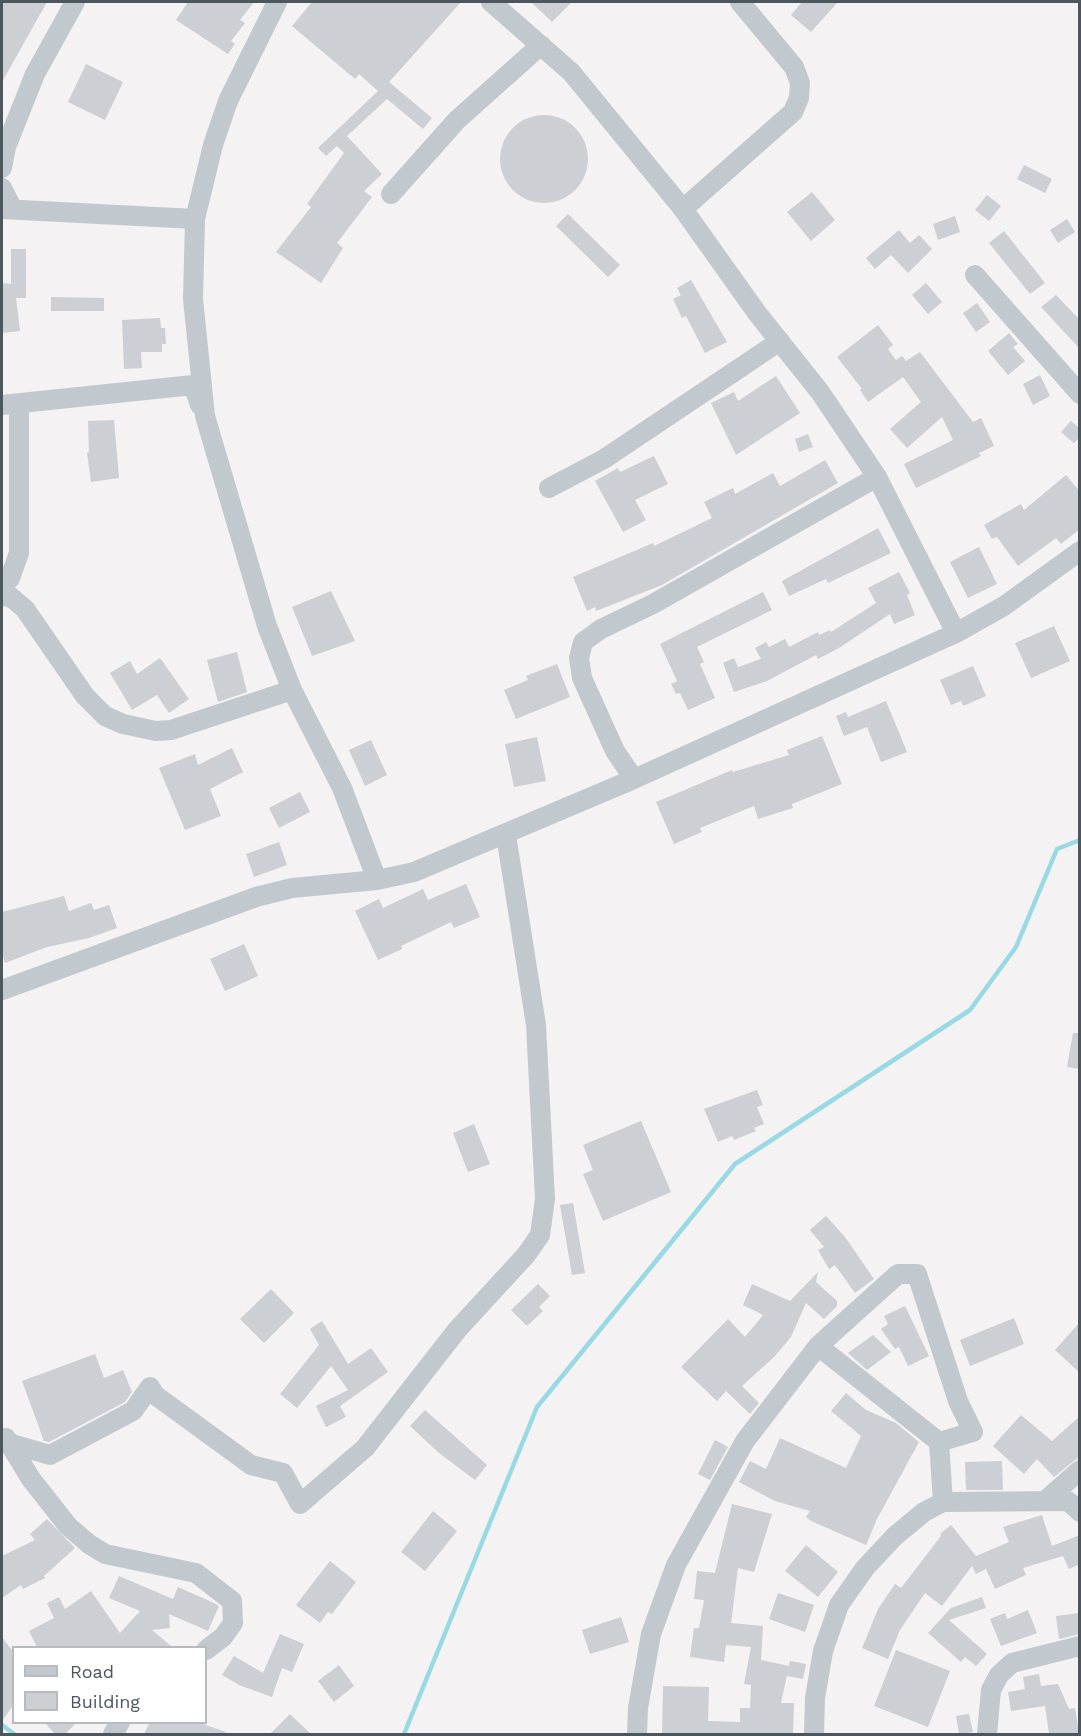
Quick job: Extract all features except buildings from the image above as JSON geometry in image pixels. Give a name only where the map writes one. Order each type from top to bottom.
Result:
[{"type":"street","points":[[2,168],[6,147],[35,74],[75,2]]},
{"type":"street","points":[[205,416],[193,299],[195,219],[213,145],[228,101],[277,2]]},
{"type":"street","points":[[491,2],[571,72],[683,209],[820,392],[877,477],[956,633]]},
{"type":"street","points":[[683,209],[793,112],[799,98],[800,83],[794,67],[740,2]]},
{"type":"street","points":[[391,194],[457,120],[541,45]]},
{"type":"street","points":[[2,188],[7,208],[124,217],[195,219]]},
{"type":"street","points":[[975,275],[1080,394]]},
{"type":"street","points":[[549,488],[604,459],[780,341]]},
{"type":"street","points":[[193,385],[197,379],[192,366],[200,365]]},
{"type":"street","points":[[2,587],[10,578],[19,553],[10,405],[193,385]]},
{"type":"street","points":[[193,385],[205,416],[267,626],[292,690],[342,788],[377,880]]},
{"type":"street","points":[[634,779],[615,751],[582,678],[579,658],[583,642],[601,629],[652,604],[877,477]]},
{"type":"street","points":[[2,990],[256,897],[292,888],[377,880],[414,872],[506,835],[956,633],[1004,606],[1080,550]]},
{"type":"street","points":[[2,596],[11,597],[26,609],[85,696],[105,716],[123,724],[156,731],[171,730],[292,690]]},
{"type":"street","points":[[31,1479],[51,1455],[133,1411],[150,1387],[155,1395],[251,1465],[283,1473],[300,1504],[365,1448],[458,1330],[526,1255],[540,1234],[545,1199],[536,1025],[506,835]]},
{"type":"street","points":[[637,1734],[638,1708],[651,1634],[676,1565],[745,1441],[818,1346],[898,1274],[917,1274],[958,1401],[973,1432],[939,1442]]},
{"type":"street","points":[[818,1346],[939,1442],[943,1502]]},
{"type":"street","points":[[4,1439],[51,1455]]},
{"type":"street","points":[[4,1439],[31,1479],[68,1526],[105,1554],[196,1573],[232,1601],[233,1623],[223,1637],[207,1649]]},
{"type":"street","points":[[1046,1500],[1080,1470]]},
{"type":"street","points":[[814,1734],[815,1698],[824,1651],[839,1605],[865,1568],[895,1536],[924,1512],[943,1502],[1068,1501],[1080,1512]]},
{"type":"street","points":[[987,1734],[991,1690],[999,1675],[1012,1663],[1080,1646]]},
{"type":"waterway","points":[[404,1734],[537,1407],[735,1164],[970,1010],[1016,947],[1057,849],[1080,840]]},
{"type":"waterway","points":[[2,1725],[14,1734]]}]
